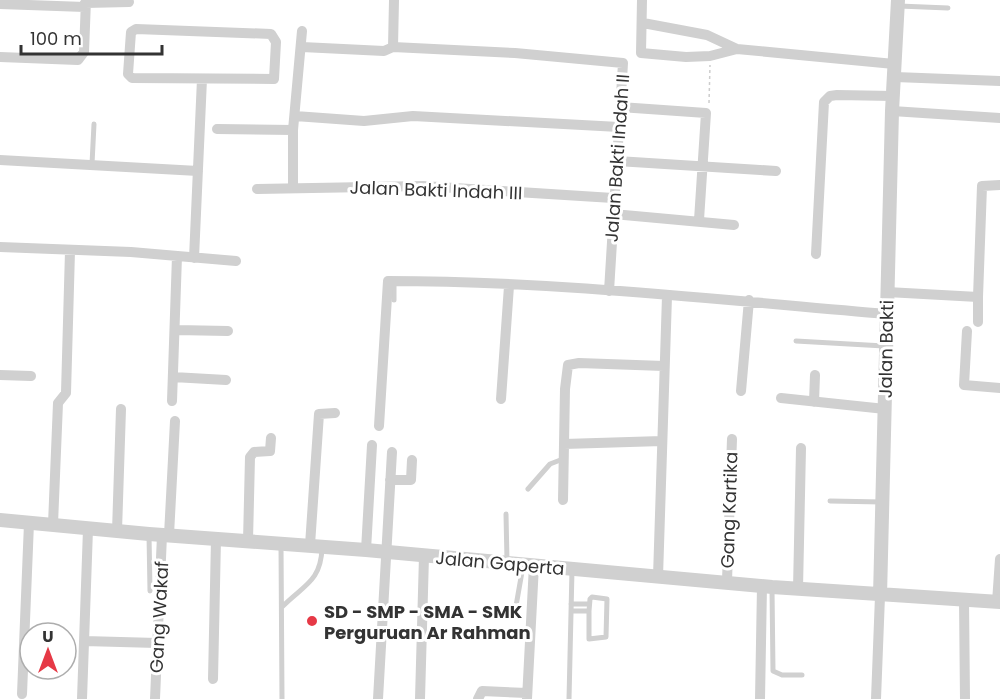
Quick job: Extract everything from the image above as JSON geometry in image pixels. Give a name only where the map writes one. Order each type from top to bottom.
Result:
[{"type":"street","points":[[393,47],[394,0]]},
{"type":"street","name":"Jalan Bakti Indah II","points":[[609,291],[623,63],[641,53],[642,0]]},
{"type":"street","points":[[0,57],[78,60],[84,52],[85,3]]},
{"type":"street","points":[[0,4],[129,3]]},
{"type":"street","name":"Jalan Bakti","points":[[876,699],[892,111],[898,3]]},
{"type":"street","points":[[643,22],[707,36],[737,49],[787,53],[895,71],[1000,81]]},
{"type":"street","points":[[136,29],[274,36],[272,80],[202,79],[129,76],[131,32],[136,29]]},
{"type":"street","points":[[293,188],[293,130],[302,31]]},
{"type":"street","points":[[302,46],[384,51],[393,47],[515,53],[623,63]]},
{"type":"street","points":[[641,53],[686,57],[710,56],[737,49]]},
{"type":"street","points":[[194,258],[202,79]]},
{"type":"street","points":[[816,254],[824,102],[830,96],[837,95],[893,96]]},
{"type":"street","points":[[620,107],[706,113],[699,220]]},
{"type":"street","points":[[892,111],[1000,118]]},
{"type":"street","points":[[295,116],[364,121],[413,116],[619,128]]},
{"type":"street","points":[[217,129],[293,130]]},
{"type":"street","points":[[0,160],[198,171]]},
{"type":"street","points":[[617,161],[776,171]]},
{"type":"street","points":[[978,322],[982,186],[1000,184]]},
{"type":"street","name":"Jalan Bakti Indah III","points":[[257,189],[423,186],[613,198]]},
{"type":"street","points":[[613,214],[699,220],[734,225]]},
{"type":"street","points":[[0,247],[131,252],[236,261]]},
{"type":"street","points":[[53,524],[57,410],[58,404],[66,393],[70,251]]},
{"type":"street","points":[[172,401],[177,256]]},
{"type":"street","points":[[379,426],[387,282],[609,291],[749,300],[887,314]]},
{"type":"street","points":[[501,399],[509,286]]},
{"type":"street","points":[[887,292],[978,297]]},
{"type":"street","points":[[658,577],[667,296]]},
{"type":"street","points":[[741,391],[749,300]]},
{"type":"street","points":[[176,330],[228,331]]},
{"type":"street","points":[[967,331],[964,385],[1000,388]]},
{"type":"street","points":[[563,500],[565,389],[568,365],[579,363],[664,366]]},
{"type":"street","points":[[0,375],[31,376]]},
{"type":"street","points":[[814,402],[815,375]]},
{"type":"street","points":[[173,377],[226,380]]},
{"type":"street","points":[[781,398],[885,409]]},
{"type":"street","points":[[117,531],[121,409]]},
{"type":"street","points":[[316,546],[319,414],[335,413]]},
{"type":"street","name":"Gang Wakaf","points":[[155,699],[162,533],[175,421]]},
{"type":"street","points":[[248,541],[250,457],[254,452],[270,452],[271,438]]},
{"type":"street","name":"Gang Kartika","points":[[727,581],[732,439]]},
{"type":"street","points":[[564,444],[662,441]]},
{"type":"street","points":[[366,550],[372,445]]},
{"type":"street","points":[[798,589],[801,448]]},
{"type":"street","points":[[378,699],[392,452]]},
{"type":"street","points":[[390,480],[411,480],[412,460]]},
{"type":"street","name":"Jalan Gaperta","points":[[0,520],[880,596],[999,602]]},
{"type":"street","points":[[22,694],[29,523]]},
{"type":"street","points":[[82,699],[88,529]]},
{"type":"street","points":[[213,679],[216,539]]},
{"type":"street","points":[[420,699],[424,556]]},
{"type":"street","points":[[999,602],[1000,559]]},
{"type":"street","points":[[478,699],[482,692],[527,696],[529,565]]},
{"type":"street","points":[[760,699],[767,586]]},
{"type":"street","points":[[964,600],[965,699]]},
{"type":"street","points":[[84,641],[157,643]]},
{"type":"lane","points":[[898,3],[948,8]]},
{"type":"lane","points":[[92,164],[94,124]]},
{"type":"lane","points":[[394,281],[394,300]]},
{"type":"lane","points":[[796,341],[886,346]]},
{"type":"lane","points":[[528,489],[550,464],[563,459]]},
{"type":"lane","points":[[830,501],[883,502]]},
{"type":"lane","points":[[506,514],[506,563]]},
{"type":"lane","points":[[150,591],[162,533]]},
{"type":"lane","points":[[281,543],[282,699]]},
{"type":"lane","points":[[283,606],[316,577],[321,566],[316,546]]},
{"type":"lane","points":[[516,606],[529,565]]},
{"type":"lane","points":[[569,699],[572,569]]},
{"type":"lane","points":[[767,586],[773,671],[782,675],[802,675]]},
{"type":"lane","points":[[592,597],[608,599],[606,638],[589,639],[589,608],[592,597]]},
{"type":"lane","points":[[571,604],[589,608]]},
{"type":"lane","points":[[571,611],[589,608]]},
{"type":"path","points":[[706,113],[709,106],[710,56]]},
{"type":"place","name":"SD - SMP - SMA - SMK Perguruan Ar Rahman","points":[[312,621]]}]
